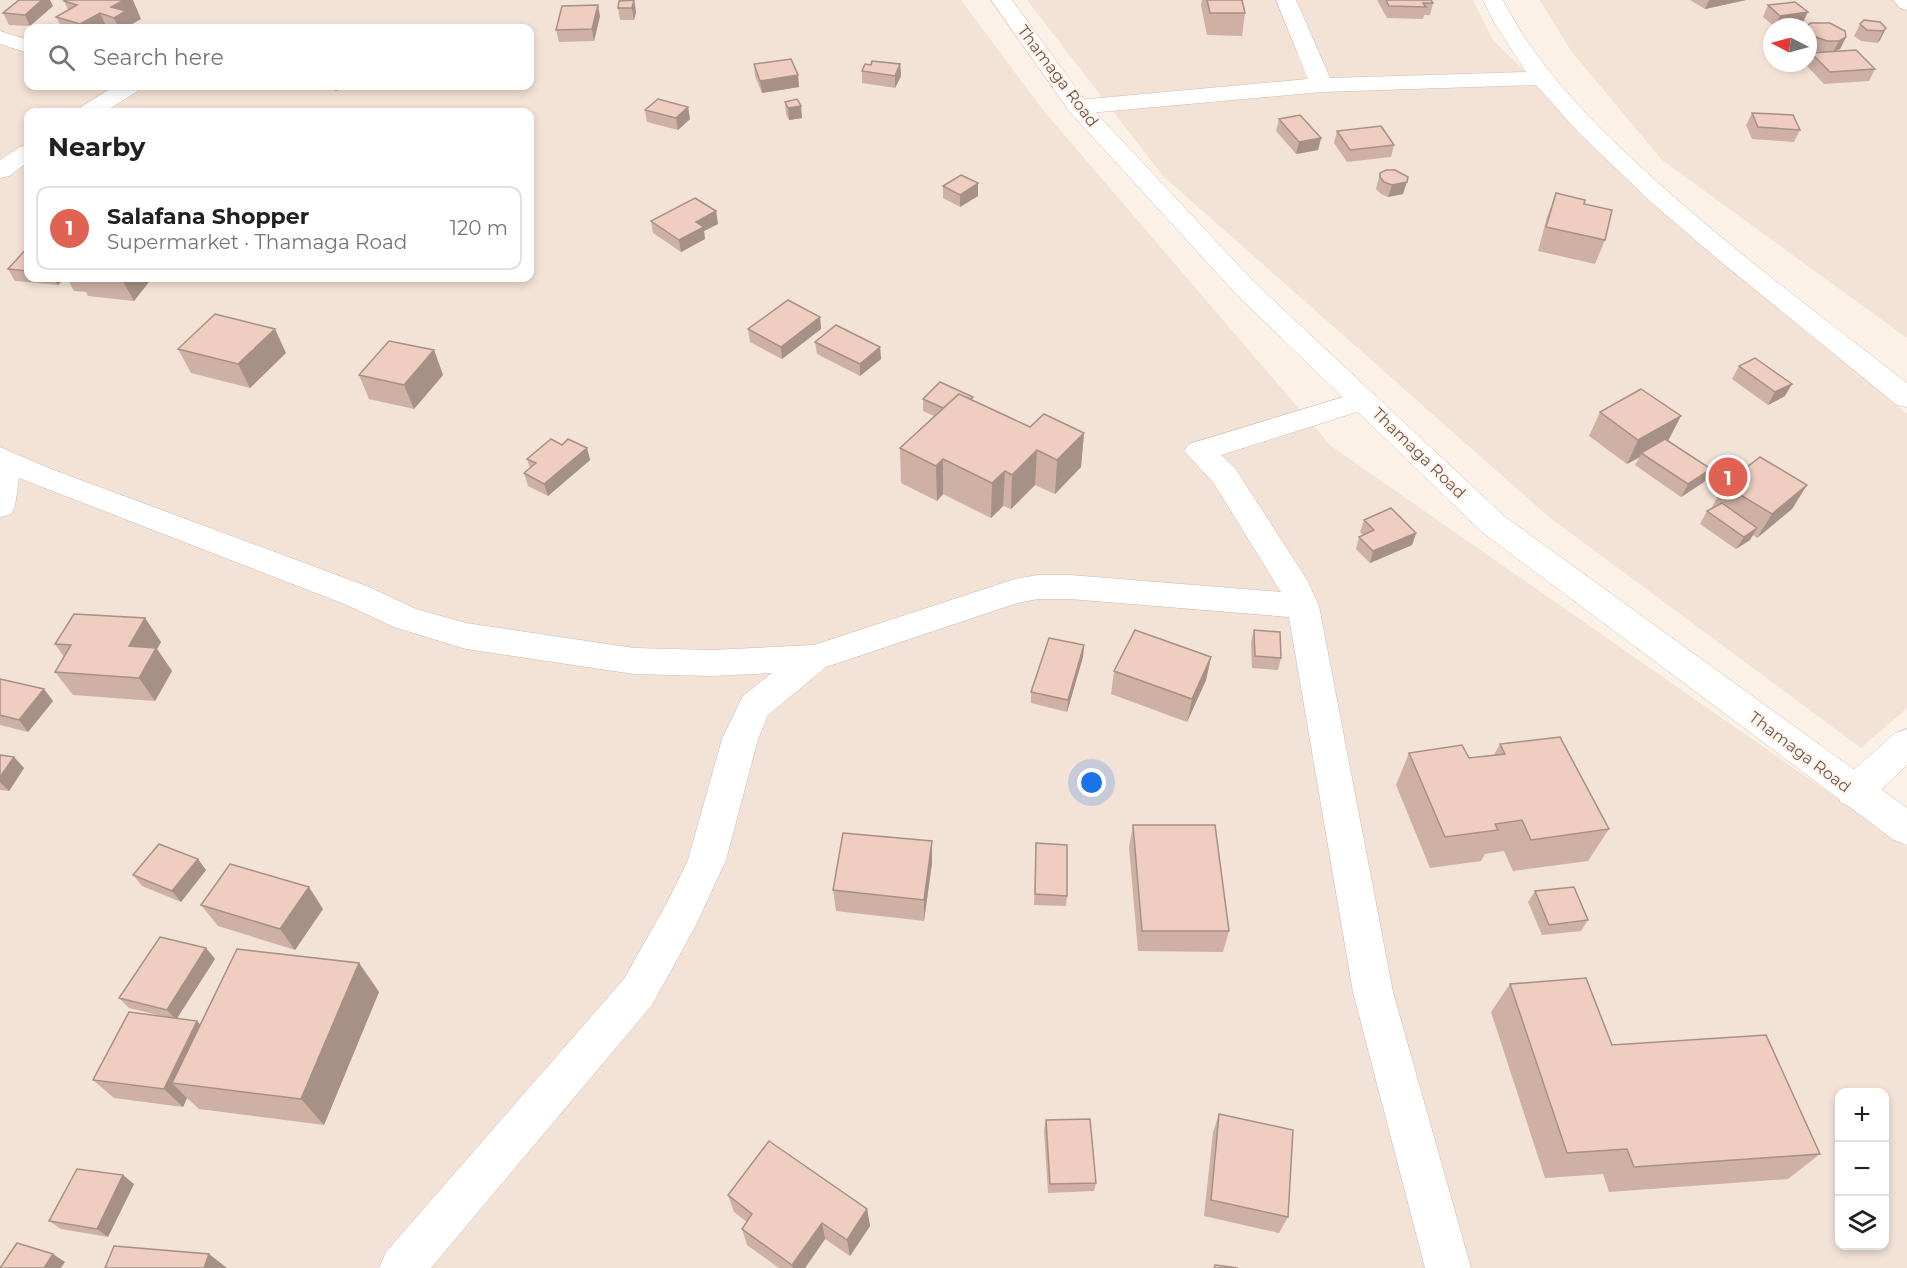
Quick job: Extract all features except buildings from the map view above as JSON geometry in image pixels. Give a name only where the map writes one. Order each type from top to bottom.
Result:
[{"type":"street","name":"Thamaga Road","points":[[1001,0],[1078,107],[1245,288],[1493,524],[1907,829]]},
{"type":"street","points":[[1286,0],[1322,85]]},
{"type":"street","points":[[1493,0],[1522,54],[1540,78],[1586,128],[1676,212],[1907,398]]},
{"type":"street","points":[[1903,0],[1907,4]]},
{"type":"street","points":[[0,37],[24,46]]},
{"type":"street","points":[[1078,107],[1322,85],[1540,78]]},
{"type":"street","points":[[95,108],[124,90]]},
{"type":"street","points":[[0,171],[24,155]]},
{"type":"street","points":[[1363,400],[1199,451],[1224,475],[1296,588],[1303,606],[1373,992],[1448,1268]]},
{"type":"street","points":[[0,506],[3,459],[358,596],[406,618],[466,636],[634,661],[711,663],[814,658],[1015,591],[1038,587],[1070,587],[1303,606]]},
{"type":"street","points":[[402,1268],[638,992],[682,913],[707,860],[740,739],[755,706],[814,658]]},
{"type":"street","points":[[1854,792],[1907,743]]},
{"type":"shaded area","points":[[0,0],[961,0],[1043,110],[1331,446],[1907,847],[1907,1268],[0,1268]]},
{"type":"shaded area","points":[[1027,0],[1473,0],[1493,40],[1653,198],[1907,414],[1907,708],[1861,748],[1549,517],[1163,176]]},
{"type":"shaded area","points":[[1540,0],[1907,0],[1907,338],[1662,160],[1571,51]]},
{"type":"place","name":"Salafana Shopper","points":[[1728,477]]}]
